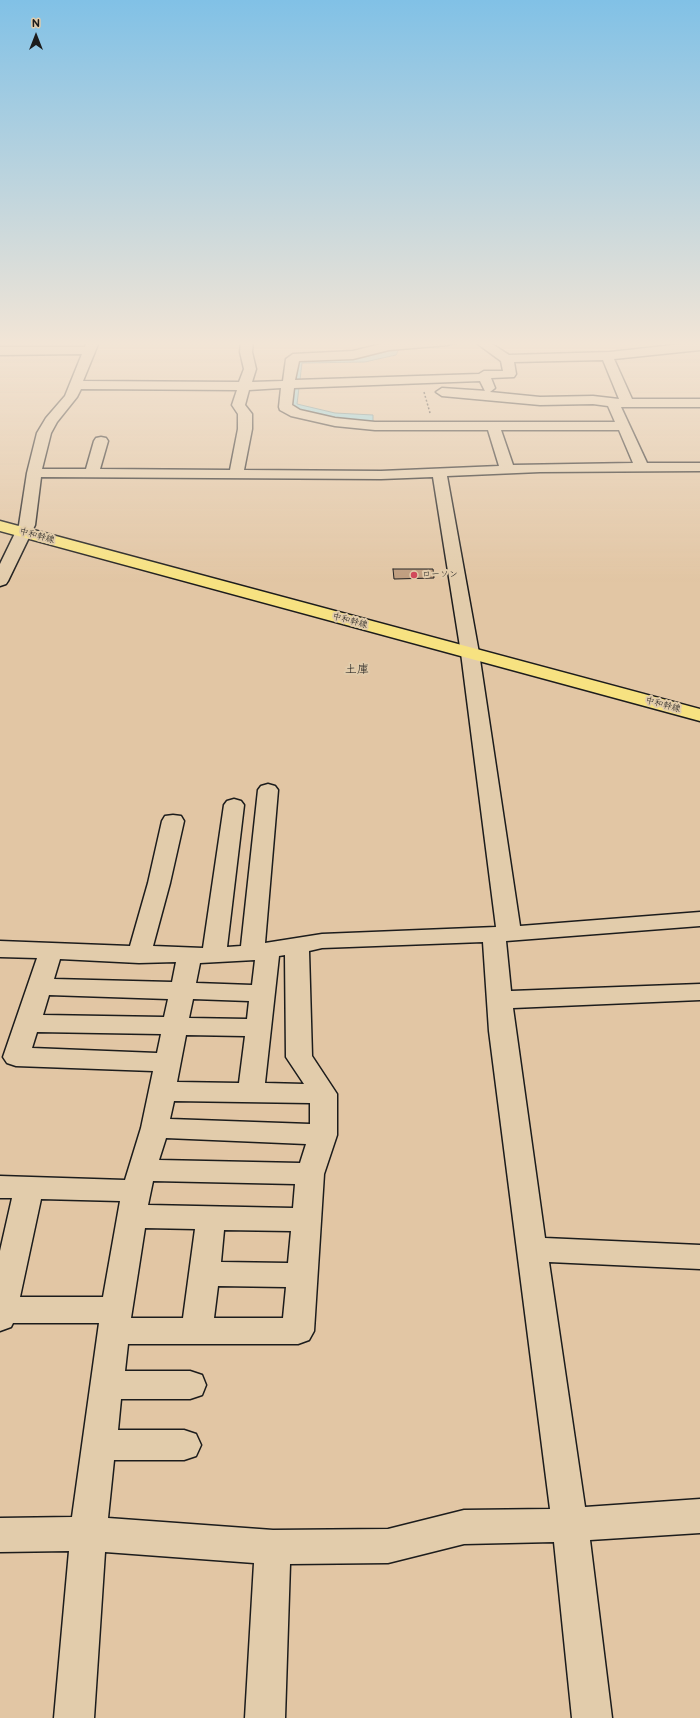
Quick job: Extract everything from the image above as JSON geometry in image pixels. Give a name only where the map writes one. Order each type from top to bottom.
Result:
[{"type":"main road","name":"中和幹線","points":[[0,517],[25,529]]},
{"type":"main road","name":"中和幹線","points":[[0,526],[25,529],[468,646],[700,703]]},
{"type":"main road","name":"中和幹線","points":[[468,646],[700,715]]},
{"type":"street","points":[[0,581],[7,552],[25,529],[34,474],[46,428],[51,422]]},
{"type":"street","points":[[236,474],[245,422]]},
{"type":"street","points":[[337,422],[375,426],[494,429]]},
{"type":"street","points":[[621,422],[642,467]]},
{"type":"street","points":[[418,432],[623,426]]},
{"type":"street","points":[[494,429],[507,469]]},
{"type":"street","points":[[92,474],[101,441]]},
{"type":"street","points":[[34,474],[439,473],[507,469],[700,467]]},
{"type":"street","points":[[439,473],[468,646],[502,935],[500,1000],[502,1031],[570,1525],[592,1718]]},
{"type":"street","points":[[251,1092],[263,993],[260,952],[268,790]]},
{"type":"street","points":[[74,1718],[88,1534],[115,1320],[136,1192],[155,1128],[183,992],[202,956],[234,805]]},
{"type":"street","points":[[139,955],[159,883],[173,821]]},
{"type":"street","points":[[0,949],[202,956],[260,952],[297,944],[322,941],[502,935],[700,919]]},
{"type":"street","points":[[29,1188],[1,1313],[115,1320],[197,1330],[298,1331],[310,1174],[323,1135],[324,1094],[299,1056],[297,944]]},
{"type":"street","points":[[51,951],[16,1057],[168,1062]]},
{"type":"street","points":[[39,987],[263,993]]},
{"type":"street","points":[[500,1000],[700,992]]},
{"type":"street","points":[[27,1023],[176,1025],[258,1028]]},
{"type":"street","points":[[163,1091],[324,1094]]},
{"type":"street","points":[[155,1128],[323,1135]]},
{"type":"street","points":[[0,1187],[136,1192],[310,1174]]},
{"type":"street","points":[[136,1192],[211,1218],[307,1220]]},
{"type":"street","points":[[197,1330],[211,1218]]},
{"type":"street","points":[[532,1249],[700,1257]]},
{"type":"street","points":[[203,1274],[302,1275]]},
{"type":"street","points":[[108,1385],[190,1385]]},
{"type":"street","points":[[100,1445],[184,1445]]},
{"type":"street","points":[[0,1535],[88,1534],[273,1547],[388,1546],[464,1527],[570,1525],[700,1516]]},
{"type":"street","points":[[266,1718],[273,1547]]},
{"type":"building","points":[[393,569],[433,569],[434,578],[394,579]]},
{"type":"place","name":"ローソン","points":[[414,575]]},
{"type":"district","name":"土庫","points":[[357,670]]}]
